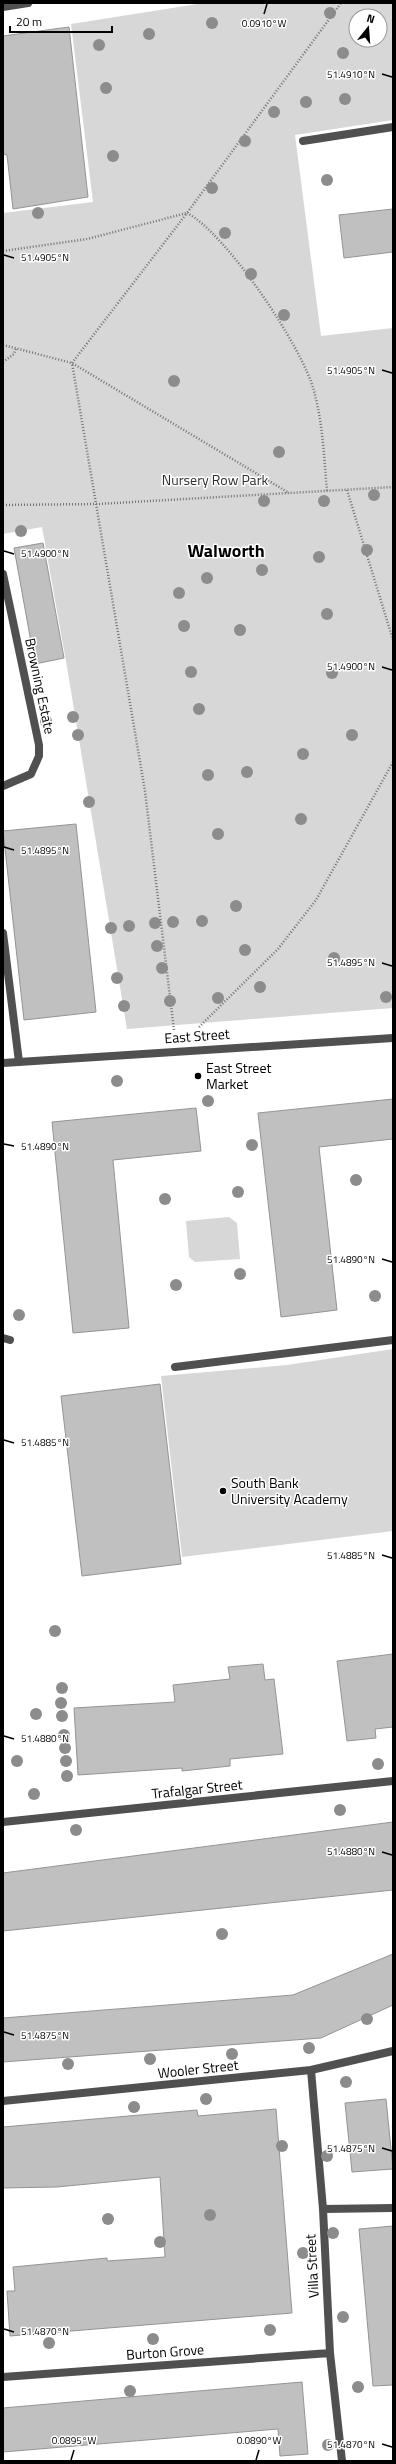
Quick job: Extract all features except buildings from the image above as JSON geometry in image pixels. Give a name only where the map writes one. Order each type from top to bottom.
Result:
[{"type":"street","points":[[3,6],[28,3]]},
{"type":"street","points":[[303,141],[393,127]]},
{"type":"street","name":"Browning Estate","points":[[3,574],[39,745],[37,762],[30,774],[3,786]]},
{"type":"street","points":[[3,933],[19,1062]]},
{"type":"street","name":"East Street","points":[[3,1063],[176,1050],[393,1038]]},
{"type":"street","points":[[175,1367],[393,1340]]},
{"type":"street","name":"Trafalgar Street","points":[[3,1822],[393,1781]]},
{"type":"street","name":"Wooler Street","points":[[3,2101],[311,2070],[393,2051]]},
{"type":"street","name":"Villa Street","points":[[311,2070],[323,2209],[330,2353],[342,2461]]},
{"type":"street","points":[[323,2209],[393,2208]]},
{"type":"street","name":"Burton Grove","points":[[3,2376],[330,2353]]},
{"type":"path","points":[[176,1050],[145,791],[98,504],[72,363],[187,213],[341,3]]},
{"type":"path","points":[[3,251],[87,239],[187,213],[209,228],[229,252],[293,341],[308,373],[314,391],[323,442],[327,491]]},
{"type":"path","points":[[3,344],[72,363],[289,494]]},
{"type":"path","points":[[3,362],[14,354],[16,348]]},
{"type":"path","points":[[3,505],[98,504],[393,487]]},
{"type":"path","points":[[347,490],[393,640]]},
{"type":"path","points":[[176,1050],[278,949],[316,900],[393,762]]},
{"type":"green space","name":"Nursery Row Park","points":[[204,3],[393,3],[393,120],[295,135],[321,336],[393,328],[393,1008],[127,1029],[67,667],[42,527],[3,534],[3,213],[93,202],[71,24]]},
{"type":"green space","points":[[229,1217],[237,1223],[240,1259],[195,1262],[189,1257],[186,1221]]},
{"type":"green space","points":[[393,1349],[393,1531],[182,1557],[161,1376],[287,1365]]},
{"type":"place","name":"East Street Market","points":[[198,1076]]},
{"type":"place","name":"South Bank University Academy","points":[[223,1491]]},
{"type":"district","name":"Walworth","points":[[226,551]]}]
